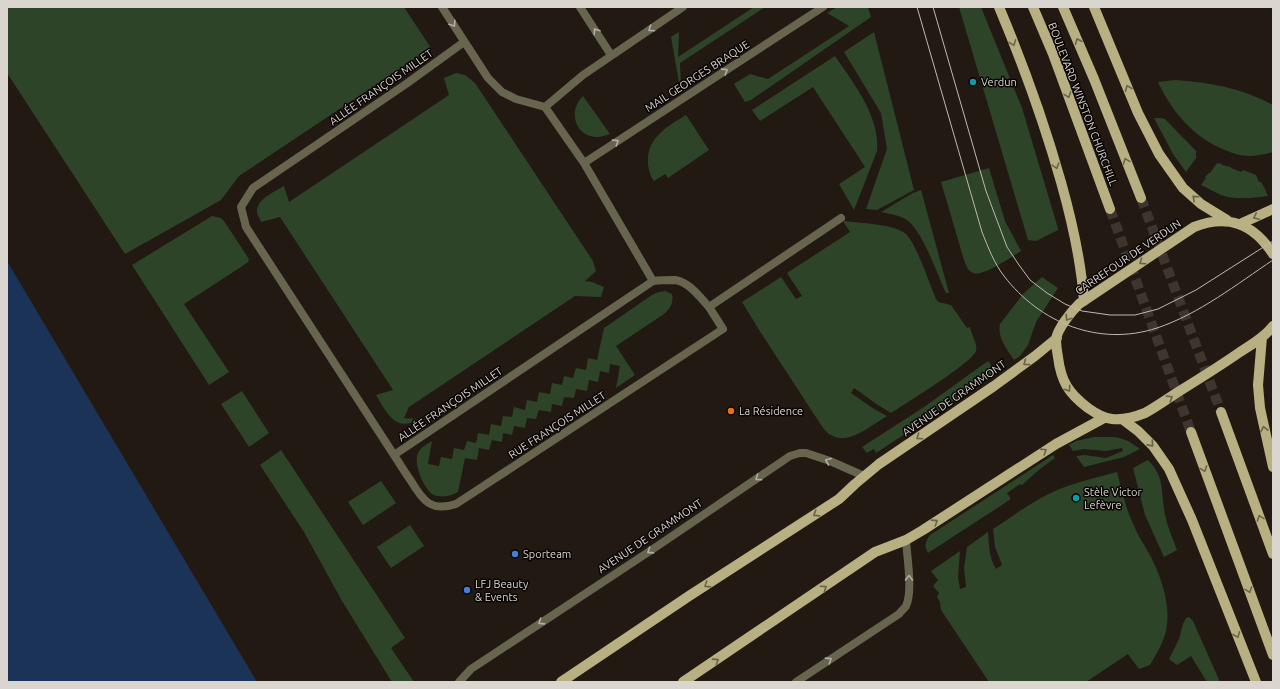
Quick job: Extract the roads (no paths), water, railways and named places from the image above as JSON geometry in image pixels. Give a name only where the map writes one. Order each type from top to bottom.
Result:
[{"type":"main road","points":[[999,7],[1040,114],[1057,168],[1077,244],[1083,283],[1084,301]]},
{"type":"main road","name":"BOULEVARD WINSTON CHURCHILL","points":[[1032,7],[1053,54],[1110,209]]},
{"type":"main road","name":"BOULEVARD WINSTON CHURCHILL","points":[[1063,7],[1094,79],[1141,198]]},
{"type":"main road","points":[[1094,7],[1138,113],[1159,154],[1183,188],[1201,204],[1227,220]]},
{"type":"main road","points":[[1240,224],[1273,209]]},
{"type":"main road","name":"CARREFOUR DE VERDUN","points":[[1056,338],[1071,312],[1084,301],[1194,227],[1207,222],[1227,220],[1240,224],[1257,235],[1267,244],[1273,254]]},
{"type":"main road","points":[[1056,338],[1056,348],[1062,379],[1074,397],[1104,418],[1122,419],[1138,415],[1154,408],[1262,337],[1273,326]]},
{"type":"main road","points":[[1262,337],[1258,385],[1260,408],[1273,466]]},
{"type":"main road","name":"AVENUE DE GRAMMONT","points":[[561,682],[689,596],[839,499],[879,464],[994,386],[1035,356],[1056,338]]},
{"type":"main road","points":[[1221,412],[1273,554]]},
{"type":"main road","points":[[683,682],[875,552],[906,540],[1056,444],[1104,418]]},
{"type":"main road","points":[[1122,419],[1138,431],[1153,446],[1169,469],[1192,520],[1256,682]]},
{"type":"main road","points":[[1191,432],[1273,654]]},
{"type":"street","points":[[442,7],[488,78],[502,92],[516,99],[545,107],[584,163],[653,281]]},
{"type":"street","points":[[580,7],[611,55]]},
{"type":"street","points":[[545,107],[583,74],[683,7]]},
{"type":"street","name":"MAIL GEORGES BRAQUE","points":[[584,163],[823,7]]},
{"type":"street","name":"ALLÉE FRANÇOIS MILLET","points":[[464,42],[406,84],[253,188],[241,207],[246,227],[394,455],[653,281]]},
{"type":"street","points":[[709,307],[841,218]]},
{"type":"street","name":"RUE FRANÇOIS MILLET","points":[[394,455],[421,497],[428,503],[445,508],[456,504],[723,329],[709,307],[693,289],[676,280],[653,281]]},
{"type":"street","name":"AVENUE DE GRAMMONT","points":[[459,682],[471,669],[656,547],[790,456],[806,453],[830,461],[864,476]]},
{"type":"street","points":[[796,682],[900,614],[906,606],[910,576],[906,540]]},
{"type":"water","points":[[7,261],[257,682],[7,682]]},
{"type":"tunnel","points":[[1141,198],[1221,412]]},
{"type":"tunnel","points":[[1110,209],[1191,432]]},
{"type":"tram line","points":[[917,7],[982,232],[1000,271],[1019,293],[1035,307],[1072,327],[1093,332],[1114,334],[1135,333],[1157,328],[1188,315],[1217,298],[1273,260]]},
{"type":"tram line","points":[[933,7],[986,191],[1007,247],[1030,280],[1047,293],[1065,304],[1082,311],[1110,315],[1135,315],[1158,309],[1196,290],[1273,241]]},
{"type":"place","name":"Verdun","points":[[973,82]]},
{"type":"place","name":"La Résidence","points":[[731,411]]},
{"type":"place","name":"Stèle Victor Lefèvre","points":[[1076,498]]},
{"type":"place","name":"Sporteam","points":[[515,554]]},
{"type":"place","name":"LFJ Beauty & Events","points":[[467,590]]}]
